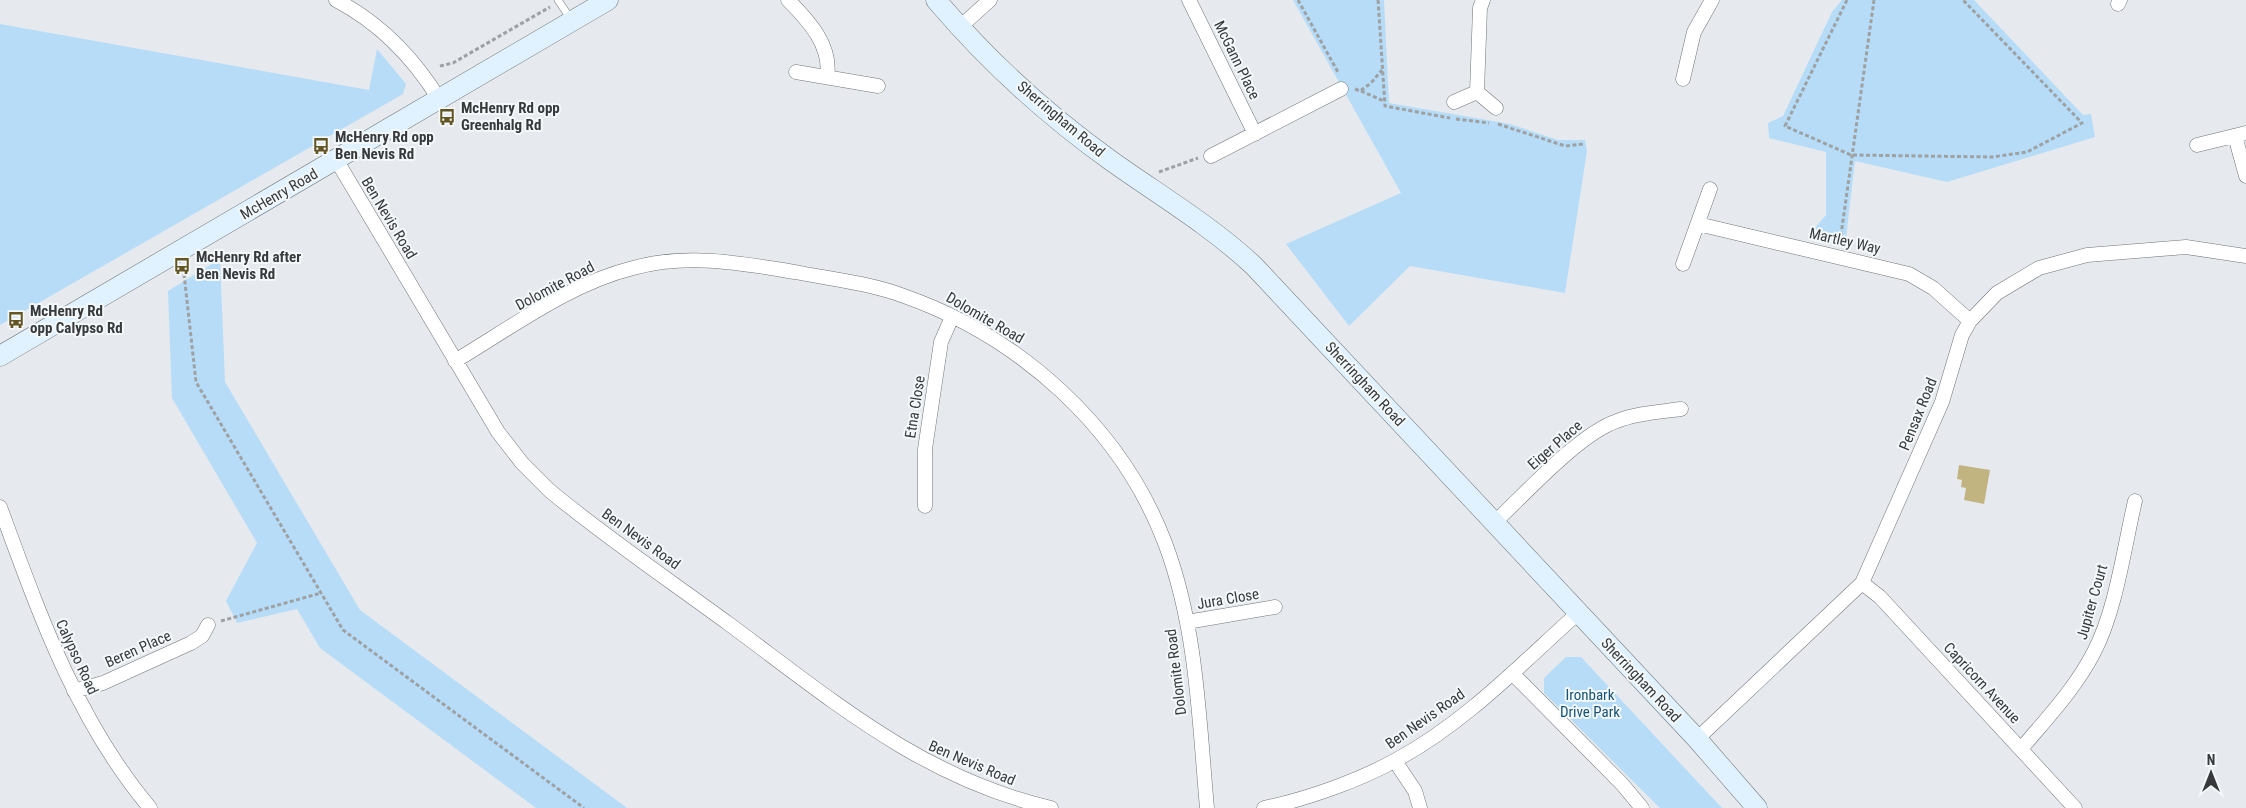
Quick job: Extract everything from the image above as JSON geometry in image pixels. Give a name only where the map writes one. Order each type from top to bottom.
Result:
[{"type":"street","points":[[336,0],[377,26],[412,58],[439,99]]},
{"type":"street","name":"McHenry Road","points":[[0,356],[608,0]]},
{"type":"street","points":[[788,0],[808,21],[825,49],[828,63],[827,78]]},
{"type":"street","name":"Sherringham Road","points":[[936,0],[960,27],[1037,103],[1083,140],[1200,221],[1254,266],[1697,739],[1757,808]]},
{"type":"street","points":[[960,27],[990,0]]},
{"type":"street","name":"McGann Place","points":[[1189,0],[1255,134]]},
{"type":"street","points":[[1477,92],[1480,8],[1483,0]]},
{"type":"street","points":[[1683,79],[1694,32],[1712,0]]},
{"type":"street","points":[[796,72],[878,86]]},
{"type":"street","points":[[1211,156],[1343,88]]},
{"type":"street","points":[[1454,102],[1477,92]]},
{"type":"street","points":[[1477,92],[1496,108]]},
{"type":"street","points":[[2197,146],[2241,134],[2246,176]]},
{"type":"street","name":"Ben Nevis Road","points":[[336,161],[509,448],[522,464],[562,501],[886,739],[929,764],[974,784],[1051,808]]},
{"type":"street","points":[[1683,264],[1710,189]]},
{"type":"street","name":"Martley Way","points":[[1698,224],[1892,268],[1923,280],[1970,321]]},
{"type":"street","name":"Pensax Road","points":[[1697,739],[1862,583],[1942,402],[1962,335],[1970,321],[1997,293],[2012,282],[2039,268],[2071,258],[2186,247],[2246,256]]},
{"type":"street","name":"Dolomite Road","points":[[455,361],[584,286],[618,272],[666,262],[720,260],[852,282],[901,295],[952,316],[994,339],[1032,366],[1069,398],[1110,445],[1141,494],[1161,534],[1171,561],[1187,622],[1208,808]]},
{"type":"street","name":"Etna Close","points":[[925,506],[925,449],[941,342],[952,316]]},
{"type":"street","name":"Eiger Place","points":[[1494,523],[1594,432],[1617,420],[1632,416],[1681,409]]},
{"type":"street","name":"Jupiter Court","points":[[2020,749],[2076,683],[2095,650],[2108,615],[2135,501]]},
{"type":"street","name":"Calypso Road","points":[[0,506],[41,618],[74,691],[106,747],[150,808]]},
{"type":"street","name":"Capricorn Avenue","points":[[1862,583],[1880,597],[2075,808]]},
{"type":"street","name":"Jura Close","points":[[1187,622],[1275,607]]},
{"type":"street","name":"Ben Nevis Road","points":[[1264,808],[1314,794],[1396,761],[1443,730],[1512,673],[1578,613]]},
{"type":"street","name":"Beren Place","points":[[74,691],[103,682],[191,643],[202,636],[208,625]]},
{"type":"street","points":[[1512,673],[1622,784],[1642,808]]},
{"type":"street","points":[[1396,761],[1415,791],[1420,808]]},
{"type":"lane","points":[[556,3],[572,21]]},
{"type":"path","points":[[1298,0],[1343,88],[1360,91],[1384,101]]},
{"type":"path","points":[[1378,0],[1385,106],[1502,124],[1565,146],[1584,144]]},
{"type":"path","points":[[1847,0],[1785,126],[1851,155],[1992,157],[2027,152],[2082,123],[1962,0]]},
{"type":"path","points":[[1838,256],[1874,0]]},
{"type":"path","points":[[440,66],[453,64],[556,3]]},
{"type":"path","points":[[1360,91],[1371,84],[1383,70]]},
{"type":"path","points":[[1139,180],[1202,156],[1211,156]]},
{"type":"path","points":[[184,274],[196,382],[344,630],[584,808]]},
{"type":"path","points":[[208,625],[321,593]]},
{"type":"green space","points":[[1293,0],[1384,0],[1389,103],[1510,124],[1558,140],[1585,140],[1587,151],[1565,293],[1410,266],[1349,326],[1286,244],[1401,193]]},
{"type":"green space","points":[[1842,0],[1974,0],[2083,115],[2091,114],[2095,137],[1947,182],[1855,161],[1845,246],[1807,237],[1826,215],[1826,152],[1769,138],[1768,123],[1783,116],[1832,12]]},
{"type":"green space","points":[[0,24],[369,90],[377,49],[406,84],[403,94],[0,325]]},
{"type":"green space","points":[[220,259],[225,382],[360,610],[627,808],[536,808],[320,648],[297,609],[237,623],[226,601],[257,543],[172,398],[168,291]]},
{"type":"green space","name":"Ironbark Drive Park","points":[[1566,657],[1581,657],[1722,808],[1660,808],[1544,693],[1544,678]]},
{"type":"building","points":[[1959,465],[1990,470],[1984,504],[1964,500],[1966,488],[1961,487],[1962,480],[1957,479]]},
{"type":"place","name":"McHenry Rd opp Greenhalg Rd","points":[[447,117]]},
{"type":"place","name":"McHenry Rd opp Ben Nevis Rd","points":[[321,146]]},
{"type":"place","name":"McHenry Rd after Ben Nevis Rd","points":[[182,266]]},
{"type":"place","name":"McHenry Rd opp Calypso Rd","points":[[16,320]]}]
